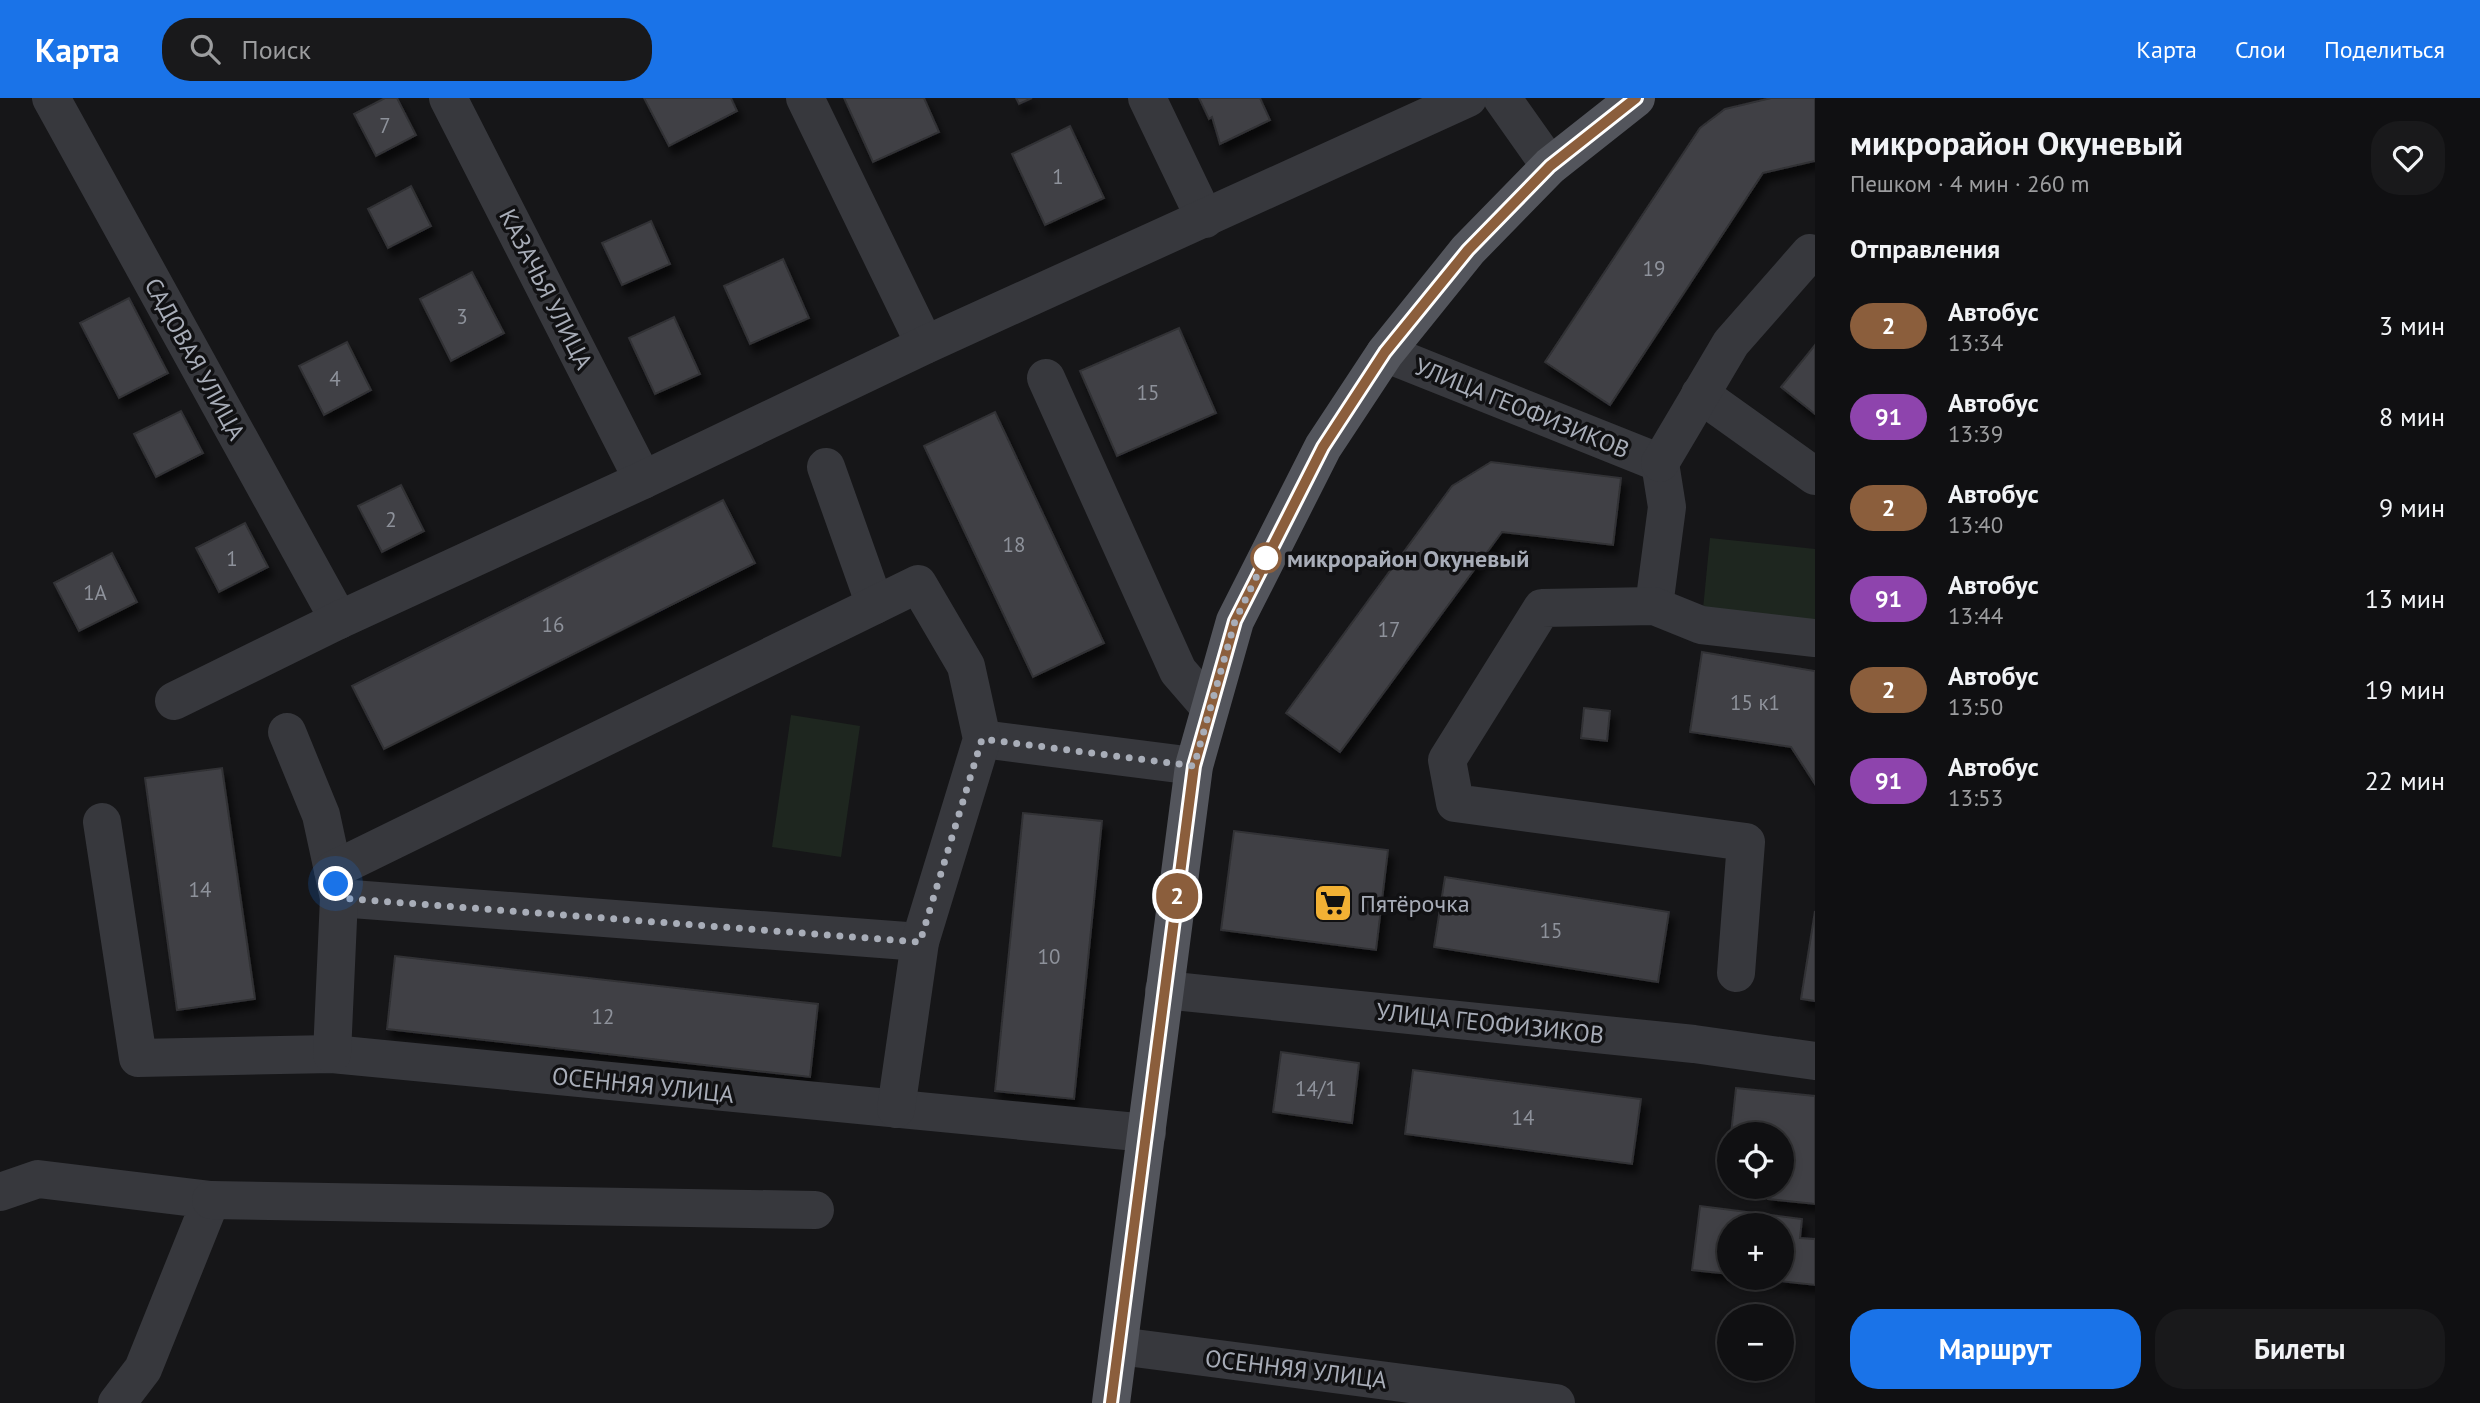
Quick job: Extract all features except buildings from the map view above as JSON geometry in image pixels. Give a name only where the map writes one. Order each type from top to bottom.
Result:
[{"type":"main road","points":[[1111,1403],[1194,766],[1235,621],[1323,447],[1385,352],[1468,250],[1550,166],[1636,98]]},
{"type":"street","name":"САДОВАЯ УЛИЦА","points":[[51,98],[339,620]]},
{"type":"street","name":"КАЗАЧЬЯ УЛИЦА","points":[[448,98],[643,480]]},
{"type":"street","points":[[805,98],[925,345]]},
{"type":"street","points":[[1147,98],[1205,219]]},
{"type":"street","points":[[174,701],[339,620],[643,480],[925,345],[1468,98]]},
{"type":"street","points":[[1502,98],[1550,166]]},
{"type":"street","name":"УЛИЦА ГЕОФИЗИКОВ","points":[[1654,606],[1667,507],[1660,463],[1731,343],[1810,253]]},
{"type":"street","name":"УЛИЦА ГЕОФИЗИКОВ","points":[[1385,352],[1660,463]]},
{"type":"street","points":[[1046,378],[1178,671],[1210,708]]},
{"type":"street","points":[[1700,394],[1815,476]]},
{"type":"street","points":[[826,467],[875,605]]},
{"type":"street","points":[[336,884],[918,584],[966,666],[982,739],[920,942],[896,1110]]},
{"type":"street","points":[[1735,973],[1746,842],[1455,803],[1447,760],[1542,608],[1654,606],[1701,625],[1815,638]]},
{"type":"street","points":[[287,732],[321,815],[336,884],[331,1054]]},
{"type":"street","points":[[982,739],[1194,766]]},
{"type":"street","name":"ОСЕННЯЯ УЛИЦА","points":[[102,821],[138,1058],[331,1054],[1147,1133]]},
{"type":"street","points":[[336,884],[920,942]]},
{"type":"street","name":"УЛИЦА ГЕОФИЗИКОВ","points":[[1164,990],[1695,1044],[1815,1061]]},
{"type":"street","points":[[0,1192],[38,1179],[211,1200],[815,1210]]},
{"type":"street","points":[[117,1403],[143,1369],[211,1200]]},
{"type":"street","name":"ОСЕННЯЯ УЛИЦА","points":[[1119,1346],[1556,1403]]},
{"type":"shaded area","points":[[1710,538],[1815,549],[1815,620],[1703,609]]},
{"type":"shaded area","points":[[791,715],[860,726],[841,857],[772,847]]},
{"type":"bus line","name":"2","points":[[1111,1403],[1194,766],[1235,621],[1323,447],[1385,352],[1468,250],[1550,166],[1636,98]]},
{"type":"place","name":"микрорайон Окуневый","points":[[1266,558]]},
{"type":"place","name":"Пятёрочка","points":[[1333,903]]},
{"type":"route","points":[[336,884],[339,898],[920,942],[982,739],[1194,766],[1235,621],[1267,555],[1266,558]]}]
